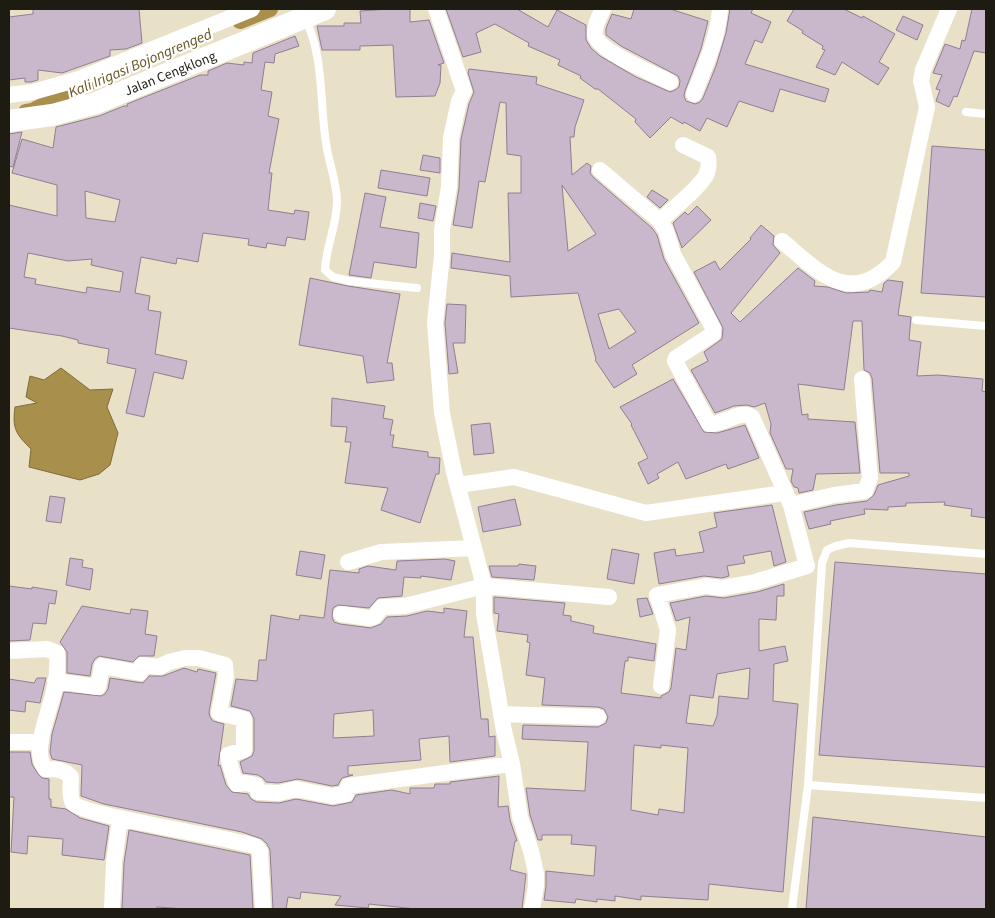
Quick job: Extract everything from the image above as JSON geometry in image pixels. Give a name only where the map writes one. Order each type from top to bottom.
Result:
[{"type":"main road","name":"Jalan Cengklong","points":[[9,121],[52,115],[96,103],[309,12]]},
{"type":"street","points":[[9,95],[33,92],[79,79],[252,9]]},
{"type":"street","points":[[436,9],[464,91],[459,101],[450,138],[449,187],[442,230],[442,255],[435,323],[442,413],[484,586],[484,614],[501,714],[512,764],[520,817],[536,873],[532,909]]},
{"type":"street","points":[[603,9],[594,32],[598,43],[619,57],[670,82]]},
{"type":"street","points":[[694,94],[711,50],[720,9]]},
{"type":"street","points":[[782,241],[823,275],[837,282],[854,284],[869,280],[883,273],[893,262],[926,113],[926,102],[921,81],[923,70],[949,9]]},
{"type":"street","points":[[660,221],[708,172],[708,157],[683,145]]},
{"type":"street","points":[[600,170],[660,221],[666,231],[673,254],[713,328],[713,334],[676,358],[675,361],[709,424],[724,422],[742,414],[752,417],[787,499],[807,566],[755,582],[722,588],[706,586],[657,595],[668,630],[661,686]]},
{"type":"street","points":[[458,485],[514,477],[646,513],[865,491],[870,478],[862,379]]},
{"type":"street","points":[[348,562],[381,552],[474,548]]},
{"type":"street","points":[[341,614],[369,618],[374,617],[382,607],[405,606],[484,586],[609,597]]},
{"type":"street","points":[[9,651],[47,649],[57,653],[55,681],[40,750],[42,765],[46,769],[61,770],[71,776],[71,798],[74,804],[80,808],[120,819],[192,831],[255,846],[260,851],[263,909]]},
{"type":"street","points":[[55,681],[98,687],[102,666],[140,673],[142,665],[159,667],[185,658],[199,658],[225,665],[226,676],[220,713],[244,719],[244,750],[228,755],[230,764],[237,784],[256,785],[258,792],[279,793],[296,789],[332,796],[346,794],[348,786],[512,764]]},
{"type":"street","points":[[501,714],[598,717]]},
{"type":"street","points":[[9,742],[41,742]]},
{"type":"street","points":[[112,909],[114,862],[120,819]]},
{"type":"lane","points":[[309,12],[310,28],[319,60],[322,118],[337,200],[335,220],[326,252],[325,270],[333,277],[349,281],[417,288]]},
{"type":"lane","points":[[966,112],[986,114]]},
{"type":"lane","points":[[916,320],[986,326]]},
{"type":"lane","points":[[792,909],[808,785],[822,563],[827,550],[849,544],[986,554]]},
{"type":"lane","points":[[808,785],[986,798]]},
{"type":"shaded area","points":[[61,368],[90,390],[113,389],[107,407],[118,433],[110,465],[99,474],[80,480],[29,467],[31,449],[16,431],[14,421],[15,407],[37,403],[26,397],[30,376],[44,380]]},
{"type":"building","points":[[33,9],[139,9],[142,43],[126,49],[110,50],[110,56],[62,73],[38,70],[38,80],[31,82],[25,82],[25,78],[9,80],[9,17],[33,14]]},
{"type":"building","points":[[410,9],[410,22],[429,20],[444,63],[438,65],[441,65],[440,83],[435,96],[396,97],[393,45],[360,46],[360,50],[322,50],[317,26],[344,26],[344,23],[361,23],[360,11]]},
{"type":"building","points":[[446,9],[517,9],[548,27],[557,10],[586,25],[586,40],[591,48],[600,56],[636,77],[670,92],[679,87],[680,81],[678,76],[621,46],[606,35],[606,28],[612,14],[631,19],[634,9],[670,9],[708,21],[701,49],[684,96],[686,101],[695,104],[703,98],[716,66],[726,33],[730,9],[753,9],[751,13],[771,22],[762,43],[755,40],[745,64],[829,89],[825,102],[780,89],[773,112],[739,101],[727,127],[707,118],[700,131],[671,117],[650,138],[635,122],[636,119],[598,89],[595,89],[580,78],[581,76],[558,65],[560,60],[528,46],[529,43],[495,24],[476,33],[481,52],[463,57]]},
{"type":"building","points":[[794,9],[844,9],[862,18],[863,16],[895,34],[879,62],[889,68],[878,85],[842,62],[835,75],[816,67],[825,50],[822,49],[823,46],[787,21]]},
{"type":"building","points":[[972,9],[986,9],[986,53],[974,51],[957,97],[954,96],[949,107],[936,101],[940,90],[936,89],[942,75],[933,73],[945,44],[960,49],[962,40],[965,41]]},
{"type":"building","points":[[903,16],[923,25],[917,40],[896,30]]},
{"type":"building","points":[[295,36],[299,46],[275,54],[274,63],[265,62],[261,90],[272,92],[268,116],[279,119],[269,173],[272,173],[268,210],[294,214],[295,210],[309,212],[305,240],[287,237],[285,246],[267,243],[266,248],[248,245],[249,239],[203,233],[198,262],[177,258],[176,264],[141,257],[135,293],[150,296],[148,310],[161,312],[155,354],[187,361],[183,379],[154,372],[144,417],[126,413],[136,369],[107,363],[109,349],[78,343],[78,340],[62,336],[9,328],[9,205],[57,216],[57,185],[12,173],[22,139],[53,148],[56,127],[128,106],[127,104],[200,75],[208,75],[208,71],[227,63],[244,65],[244,62],[252,63],[253,53]],"holes":[[[85,191],[120,200],[115,222],[86,218]],[[28,253],[68,261],[92,259],[91,265],[123,272],[120,292],[87,287],[86,293],[35,284],[36,279],[24,277]]]},
{"type":"building","points":[[469,69],[537,77],[536,84],[584,100],[575,127],[574,137],[570,137],[572,175],[587,163],[591,166],[590,173],[594,178],[652,228],[657,235],[664,259],[699,323],[632,365],[637,374],[614,388],[595,360],[578,293],[511,297],[510,276],[451,268],[452,253],[510,262],[508,193],[521,193],[521,156],[507,154],[506,103],[500,102],[485,182],[479,181],[472,228],[453,225],[459,188],[461,139],[469,104],[474,92],[468,73]],"holes":[[[562,185],[596,234],[568,251]],[[619,309],[636,332],[609,349],[598,314]]]},
{"type":"building","points":[[22,132],[13,167],[9,166],[9,134]]},
{"type":"building","points":[[932,146],[986,150],[986,297],[921,293]]},
{"type":"building","points":[[423,155],[440,158],[440,173],[420,170]]},
{"type":"building","points":[[381,170],[430,178],[427,196],[378,188]]},
{"type":"building","points":[[652,190],[668,200],[660,208],[647,197]]},
{"type":"building","points":[[365,193],[386,197],[380,227],[419,233],[416,268],[374,262],[371,278],[349,275]]},
{"type":"building","points":[[420,203],[436,206],[433,221],[418,218]]},
{"type":"building","points":[[697,206],[711,220],[682,248],[673,223],[685,212],[688,215]]},
{"type":"building","points":[[761,225],[774,236],[773,245],[780,253],[731,313],[740,322],[798,268],[815,281],[814,286],[828,287],[846,293],[869,292],[870,290],[882,292],[884,283],[888,280],[903,282],[898,315],[911,317],[909,340],[921,342],[917,376],[938,375],[983,379],[982,391],[986,392],[986,518],[971,516],[972,509],[944,505],[945,502],[906,503],[906,506],[888,507],[888,510],[864,509],[865,514],[830,521],[831,524],[809,529],[804,512],[867,501],[874,495],[878,485],[909,476],[909,473],[880,473],[872,378],[870,373],[864,370],[862,321],[853,321],[844,390],[798,384],[802,415],[808,414],[808,419],[855,422],[860,473],[816,474],[813,490],[799,493],[798,488],[794,487],[791,481],[793,469],[786,469],[770,433],[771,424],[765,403],[754,407],[747,405],[734,406],[715,413],[691,370],[708,361],[704,352],[722,339],[723,328],[694,272],[715,261],[720,270],[751,239]]},
{"type":"building","points":[[310,278],[400,294],[387,363],[392,363],[394,380],[367,383],[363,356],[299,345]]},
{"type":"building","points":[[447,304],[466,305],[465,343],[453,343],[458,373],[449,374],[445,323]]},
{"type":"building","points":[[673,379],[704,432],[717,433],[745,425],[759,458],[728,469],[726,464],[686,479],[678,462],[657,474],[659,478],[648,484],[638,463],[648,458],[632,424],[620,407]]},
{"type":"building","points":[[332,398],[385,406],[383,418],[393,420],[390,435],[394,435],[392,447],[428,452],[428,457],[440,458],[439,474],[436,474],[420,523],[381,510],[388,488],[345,483],[351,442],[345,442],[347,427],[331,426]]},
{"type":"building","points":[[490,423],[494,453],[474,455],[471,425]]},
{"type":"building","points":[[50,496],[65,498],[61,523],[46,521]]},
{"type":"building","points":[[515,499],[521,525],[483,532],[478,507]]},
{"type":"building","points":[[772,505],[786,562],[774,566],[771,551],[743,556],[745,563],[727,566],[729,576],[722,578],[704,576],[659,584],[654,553],[675,549],[676,556],[704,552],[699,532],[717,527],[714,513]]},
{"type":"building","points":[[612,549],[639,554],[634,584],[607,579]]},
{"type":"building","points":[[300,551],[325,555],[321,579],[296,575]]},
{"type":"building","points":[[70,558],[83,560],[82,567],[93,569],[90,590],[66,585]]},
{"type":"building","points":[[445,559],[455,561],[451,580],[421,576],[421,578],[404,577],[402,596],[378,598],[369,608],[338,605],[333,608],[332,617],[334,622],[371,628],[381,624],[387,617],[407,616],[427,611],[444,613],[444,608],[467,611],[464,637],[473,637],[481,719],[488,719],[489,737],[495,736],[495,756],[450,762],[449,736],[419,739],[421,760],[348,766],[348,775],[353,775],[342,778],[338,785],[332,786],[298,779],[278,783],[266,782],[258,775],[243,773],[240,762],[252,756],[254,751],[254,719],[250,711],[231,706],[236,679],[257,681],[259,660],[266,660],[271,615],[299,620],[300,615],[324,618],[330,570],[359,573],[359,569],[368,566],[396,570],[397,561]],"holes":[[[373,710],[374,736],[333,738],[334,714]]]},
{"type":"building","points":[[835,562],[986,574],[986,767],[819,755]]},
{"type":"building","points":[[519,564],[536,566],[534,580],[492,577],[489,566],[518,566]]},
{"type":"building","points":[[784,584],[784,596],[777,596],[776,620],[759,619],[759,651],[785,646],[788,661],[774,664],[773,701],[798,704],[783,892],[709,884],[708,900],[641,896],[641,900],[615,896],[615,901],[597,899],[597,902],[576,899],[575,903],[544,900],[546,871],[594,876],[596,846],[571,844],[572,835],[542,835],[542,840],[538,840],[530,815],[526,788],[585,791],[588,742],[522,739],[523,725],[598,727],[606,723],[608,717],[604,709],[598,707],[542,705],[545,678],[526,675],[530,643],[527,642],[528,635],[497,631],[499,614],[494,613],[494,597],[565,603],[563,615],[571,616],[571,621],[594,626],[593,633],[656,644],[654,661],[628,657],[628,661],[625,661],[621,693],[661,698],[671,688],[676,648],[686,650],[690,617],[676,621],[670,603],[706,596],[724,598],[757,592]],"holes":[[[750,668],[748,699],[719,696],[717,716],[713,726],[686,723],[690,695],[713,698],[717,674]],[[634,745],[688,748],[684,813],[659,809],[658,815],[631,810]]]},
{"type":"building","points":[[9,586],[57,591],[55,604],[49,603],[46,624],[33,623],[30,640],[9,641]]},
{"type":"building","points":[[647,598],[653,614],[640,617],[637,599]]},
{"type":"building","points":[[82,606],[130,614],[131,609],[148,611],[145,634],[157,636],[154,656],[139,656],[133,662],[99,656],[92,664],[90,676],[67,673],[67,652],[60,642]]},
{"type":"building","points":[[184,668],[197,672],[198,669],[216,673],[209,712],[213,721],[224,724],[218,766],[220,765],[226,785],[232,792],[248,794],[251,799],[257,802],[279,803],[296,799],[333,806],[352,802],[356,795],[392,790],[410,794],[410,788],[434,788],[435,784],[450,784],[450,782],[499,776],[498,807],[508,806],[510,820],[517,841],[515,841],[510,870],[526,874],[522,909],[416,909],[369,904],[368,908],[335,905],[341,896],[301,892],[300,899],[288,897],[286,909],[273,909],[270,850],[262,839],[242,832],[104,804],[81,796],[82,765],[52,759],[50,752],[52,734],[64,692],[101,696],[108,689],[110,678],[143,683],[149,676],[163,676]]},
{"type":"building","points":[[37,678],[46,678],[40,703],[26,701],[25,712],[9,710],[9,679],[34,683]]},
{"type":"building","points":[[9,752],[30,752],[32,764],[38,774],[42,778],[49,779],[51,807],[66,809],[80,818],[109,826],[104,860],[62,855],[63,839],[28,836],[27,854],[11,852],[14,797],[9,797]]},
{"type":"building","points":[[813,817],[986,837],[986,909],[806,909]]},
{"type":"building","points":[[129,830],[250,855],[253,909],[157,907],[157,909],[122,909],[124,863]]},
{"type":"waterway","name":"Kali Irigasi Bojongrenged","points":[[240,21],[270,9]]},
{"type":"waterway","name":"Kali Irigasi Bojongrenged","points":[[26,112],[32,111],[94,80]]}]
